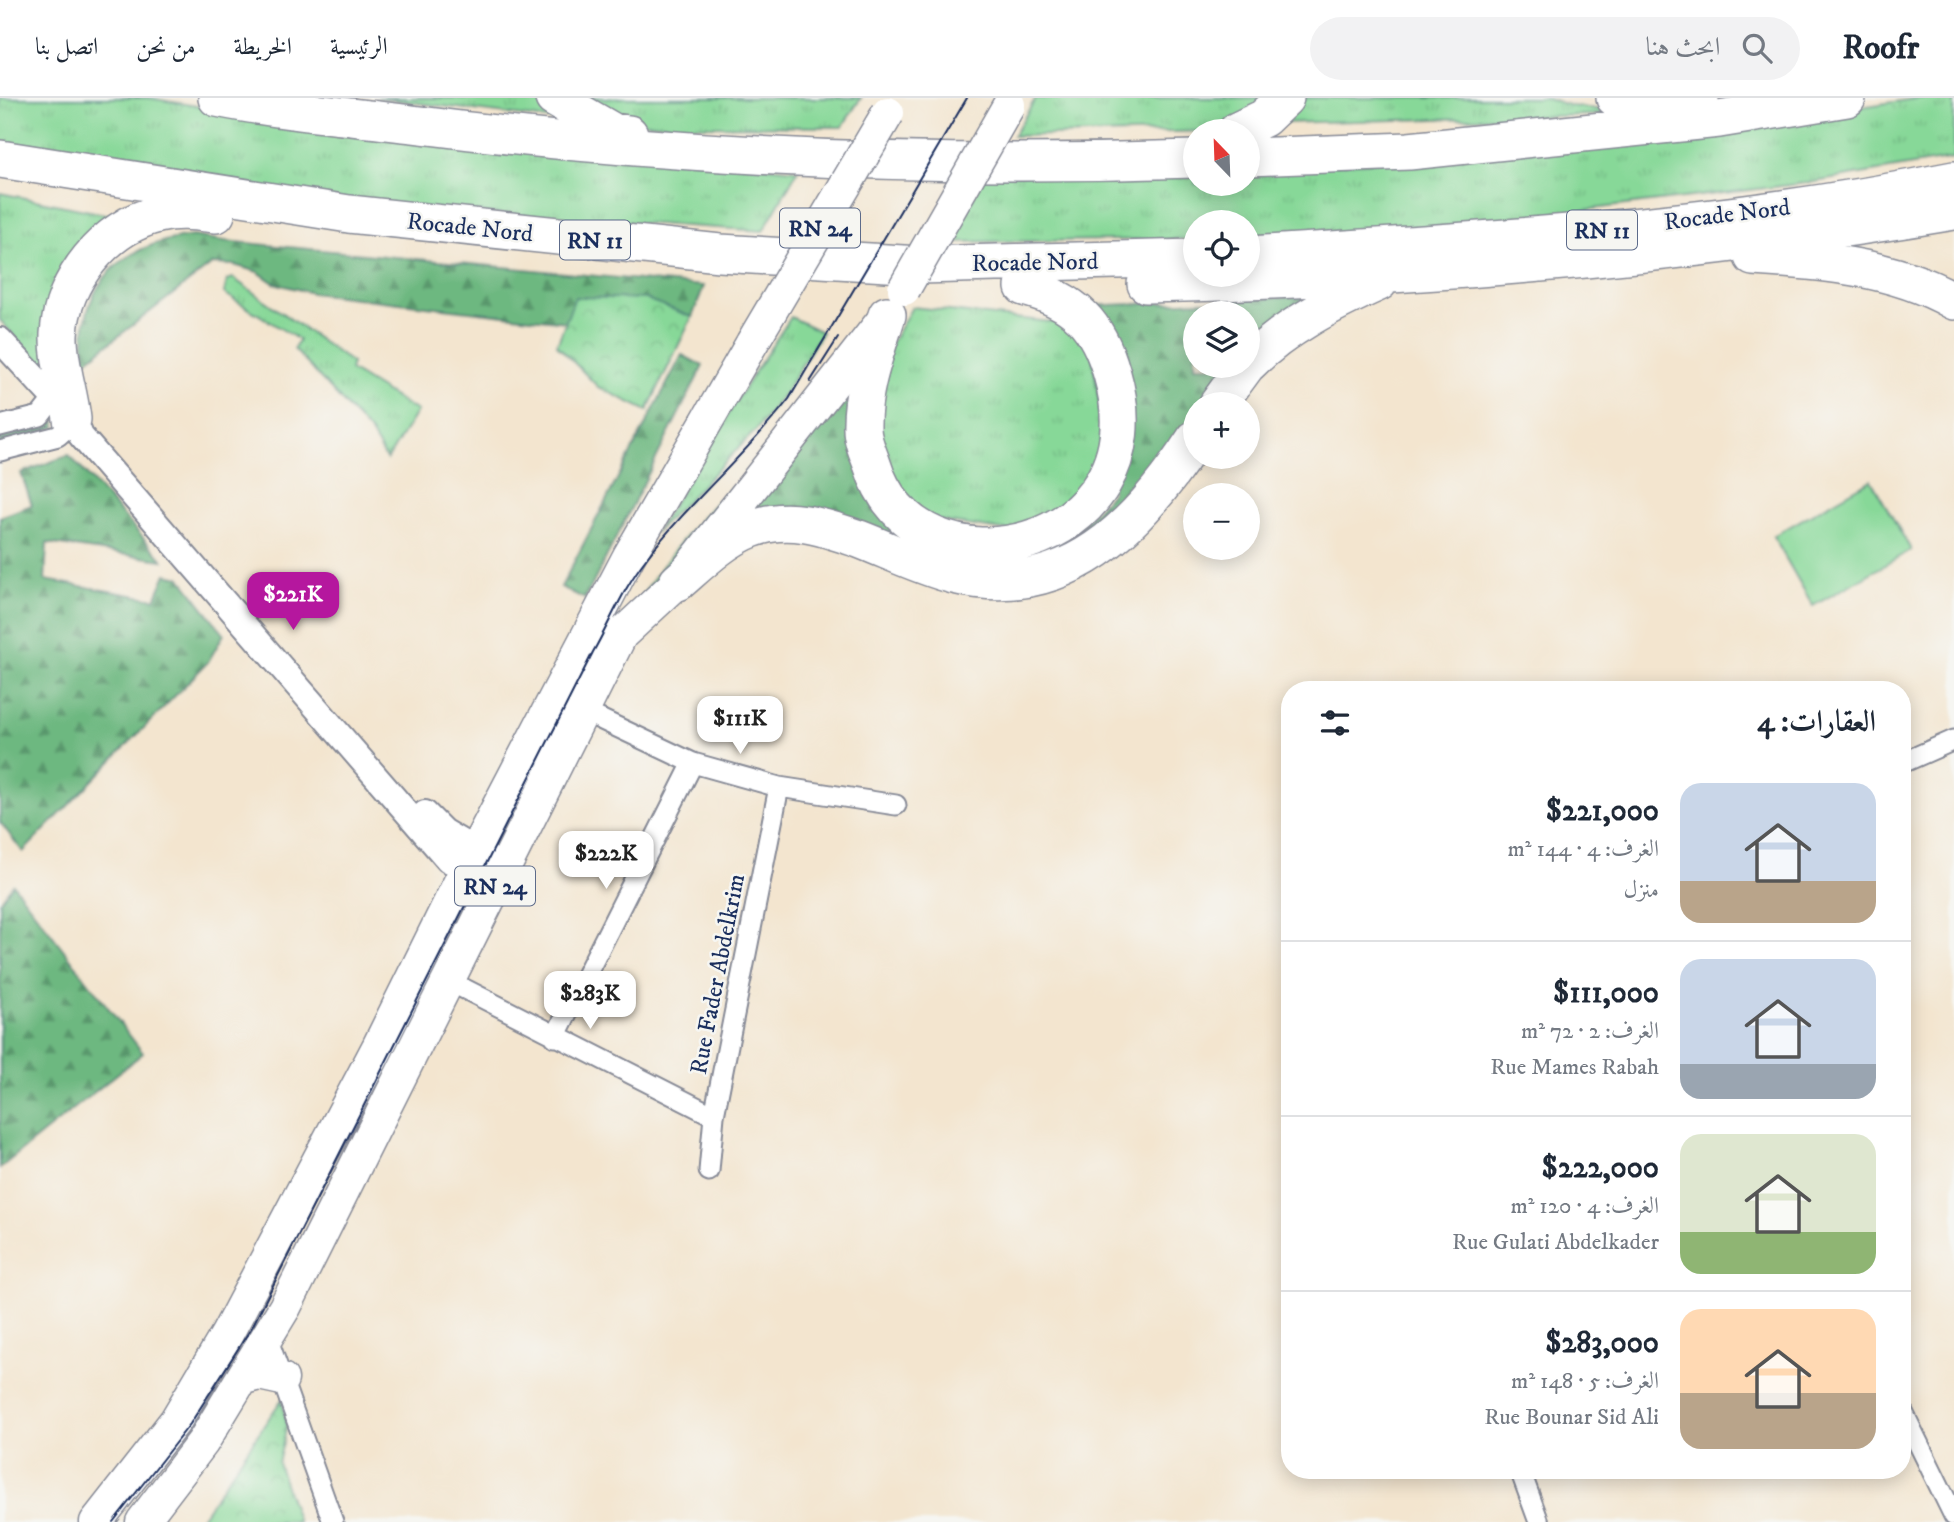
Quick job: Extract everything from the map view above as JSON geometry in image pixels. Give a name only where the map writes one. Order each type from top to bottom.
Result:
[{"type":"highway","points":[[217,98],[525,138],[796,157],[1012,162],[1183,159]]},
{"type":"highway","points":[[554,98],[613,132],[796,157]]},
{"type":"highway","points":[[1260,120],[1285,98]]},
{"type":"highway","points":[[1615,98],[1696,101],[1792,98]]},
{"type":"highway","points":[[1260,157],[1409,152],[1719,119],[1847,98]]},
{"type":"highway","points":[[1012,162],[1099,149],[1183,142]]},
{"type":"highway","name":"Rocade Nord","points":[[0,159],[349,214],[720,253],[906,289],[1183,259]]},
{"type":"highway","name":"Rocade Nord","points":[[1260,254],[1512,240],[1757,212],[1954,180]]},
{"type":"highway","points":[[1024,287],[1058,297],[1091,324],[1106,353],[1121,427],[1110,470],[1092,498],[1056,530],[1026,543],[1001,547],[955,542],[915,524],[881,489],[862,431],[870,371],[906,289],[1238,282],[1423,274],[1633,257],[1954,211]]},
{"type":"highway","points":[[67,413],[59,350],[61,319],[79,273],[113,237],[141,219],[172,212],[313,225],[349,214]]},
{"type":"highway","points":[[1633,257],[1728,256],[1817,261],[1878,271],[1954,302]]},
{"type":"highway","points":[[1260,354],[1295,326],[1343,298],[1384,280],[1423,274]]},
{"type":"highway","points":[[678,582],[726,542],[752,528],[786,522],[818,524],[954,575],[1007,580],[1040,575],[1093,553],[1122,531],[1173,473],[1183,458]]},
{"type":"main road","name":"RN 24","points":[[142,1522],[203,1442],[267,1337],[449,981],[621,635],[678,582],[906,289],[1011,102]]},
{"type":"main road","name":"RN 24","points":[[96,1522],[176,1420],[227,1334],[377,1049],[470,860],[629,556],[893,105]]},
{"type":"main road","points":[[244,1378],[259,1374],[282,1379]]},
{"type":"street","points":[[0,340],[67,413],[88,429],[228,599],[438,827],[470,860],[501,875]]},
{"type":"street","points":[[0,426],[40,416],[67,413]]},
{"type":"street","points":[[0,451],[58,436],[67,413]]},
{"type":"street","points":[[583,711],[693,764],[779,787],[895,805]]},
{"type":"street","points":[[1911,759],[1954,740]]},
{"type":"street","points":[[555,1037],[693,764]]},
{"type":"street","name":"Rue Fader Abdelkrim","points":[[709,1171],[714,1116],[779,787]]},
{"type":"street","points":[[449,981],[714,1116]]},
{"type":"street","points":[[267,1337],[333,1522]]},
{"type":"street","points":[[1911,1428],[1954,1516]]},
{"type":"street","points":[[1523,1479],[1539,1522]]},
{"type":"green space","points":[[0,98],[149,98],[245,114],[798,170],[763,231],[366,205],[0,145]]},
{"type":"green space","points":[[377,98],[539,98],[555,120]]},
{"type":"green space","points":[[572,98],[861,98],[842,127],[691,126],[630,122]]},
{"type":"green space","points":[[1036,98],[1269,98],[1242,119],[1183,119],[1183,132],[1013,136]]},
{"type":"green space","points":[[1303,98],[1544,98],[1572,106],[1633,114],[1279,123]]},
{"type":"green space","points":[[1920,98],[1954,98],[1954,158],[1815,182],[1443,227],[1260,238],[1260,210],[1183,210],[1183,239],[946,242],[985,175],[1183,173],[1183,196],[1260,196],[1260,170],[1616,144]]},
{"type":"green space","points":[[0,193],[125,218],[82,256],[53,381],[0,320]]},
{"type":"green space","points":[[193,236],[704,286],[692,317],[646,299],[569,316],[566,322],[312,293],[274,283],[258,272],[234,265],[212,264],[85,362],[84,335],[88,312],[96,291],[108,274],[124,260],[144,249]]},
{"type":"green space","points":[[233,278],[352,363],[350,370],[417,411],[387,460],[371,433],[294,349],[299,340],[224,293],[227,280]]},
{"type":"green space","points":[[1325,296],[1260,340],[1260,301],[1205,301]]},
{"type":"green space","points":[[575,297],[646,299],[692,317],[647,411],[598,387],[557,345]]},
{"type":"green space","points":[[1183,302],[1183,378],[1221,378],[1211,392],[1183,392],[1183,442],[1098,539],[1004,572],[847,524],[725,532],[864,361],[888,511],[1038,554],[1060,542],[1079,528],[1112,492],[1085,306]]},
{"type":"green space","points":[[912,307],[1070,324],[1098,361],[1101,465],[1030,534],[919,518],[875,441],[886,352]]},
{"type":"green space","points":[[791,317],[822,332],[786,391],[756,430],[655,533],[746,385]]},
{"type":"green space","points":[[682,355],[703,366],[585,599],[561,587]]},
{"type":"green space","points":[[55,421],[56,427],[0,445],[0,439]]},
{"type":"green space","points":[[69,455],[163,560],[47,543],[45,580],[155,599],[166,574],[180,577],[224,634],[208,662],[23,852],[0,822],[0,517],[32,505],[21,473]]},
{"type":"green space","points":[[1871,480],[1911,550],[1813,606],[1773,536]]},
{"type":"green space","points":[[732,487],[625,624],[673,551]]},
{"type":"green space","points":[[13,884],[143,1053],[0,1168],[0,901]]},
{"type":"green space","points":[[282,1399],[287,1426],[278,1463],[298,1522],[198,1522]]},
{"type":"tram line","points":[[113,1522],[190,1424],[252,1327],[631,581],[663,538],[789,399],[967,98]]},
{"type":"tram line","points":[[810,382],[838,338]]}]
